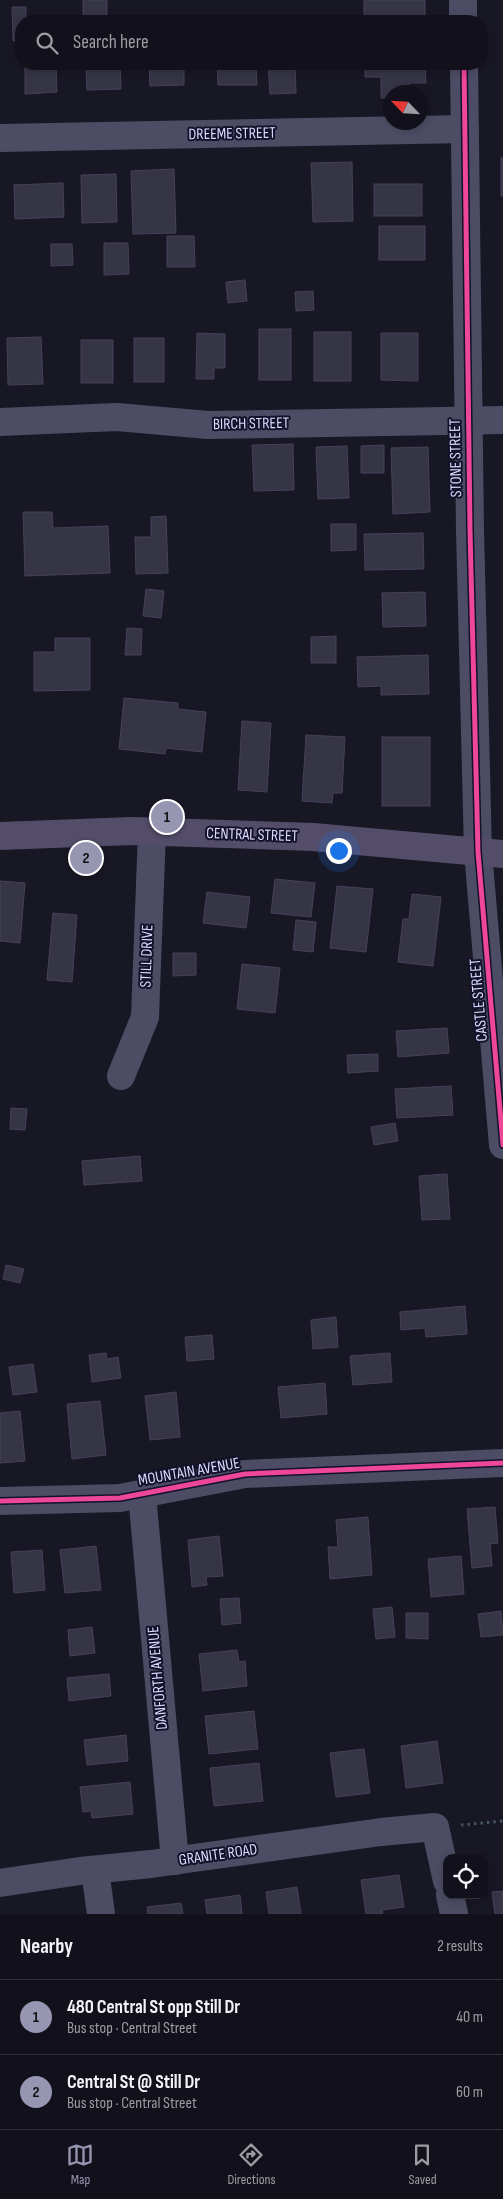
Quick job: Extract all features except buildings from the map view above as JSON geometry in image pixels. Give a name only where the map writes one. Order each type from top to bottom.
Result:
[{"type":"main road","name":"CENTRAL STREET","points":[[0,836],[152,831],[313,837],[491,853]]},
{"type":"street","points":[[463,0],[463,15]]},
{"type":"street","name":"STONE STREET","points":[[464,70],[468,420],[491,853]]},
{"type":"street","name":"DREEME STREET","points":[[0,138],[464,129]]},
{"type":"street","name":"BIRCH STREET","points":[[0,422],[117,416],[208,425],[503,420]]},
{"type":"street","name":"STILL DRIVE","points":[[121,1076],[145,1017],[152,831]]},
{"type":"street","name":"CASTLE STREET","points":[[491,853],[503,1145]]},
{"type":"street","name":"MOUNTAIN AVENUE","points":[[0,1501],[120,1498],[245,1474],[503,1463]]},
{"type":"street","name":"DANFORTH AVENUE","points":[[142,1494],[175,1861]]},
{"type":"street","points":[[435,1827],[443,1863]]},
{"type":"street","name":"GRANITE ROAD","points":[[0,1882],[435,1827]]},
{"type":"street","points":[[95,1870],[101,1914]]},
{"type":"street","points":[[451,1899],[454,1914]]},
{"type":"path","points":[[435,1827],[503,1821]]},
{"type":"cycle path","points":[[464,70],[470,530],[478,852],[503,1145]]},
{"type":"cycle path","points":[[0,1501],[120,1498],[245,1474],[503,1463]]},
{"type":"place","name":"480 Central St opp Still Dr","points":[[167,817]]},
{"type":"place","name":"Central St @ Still Dr","points":[[86,858]]}]
